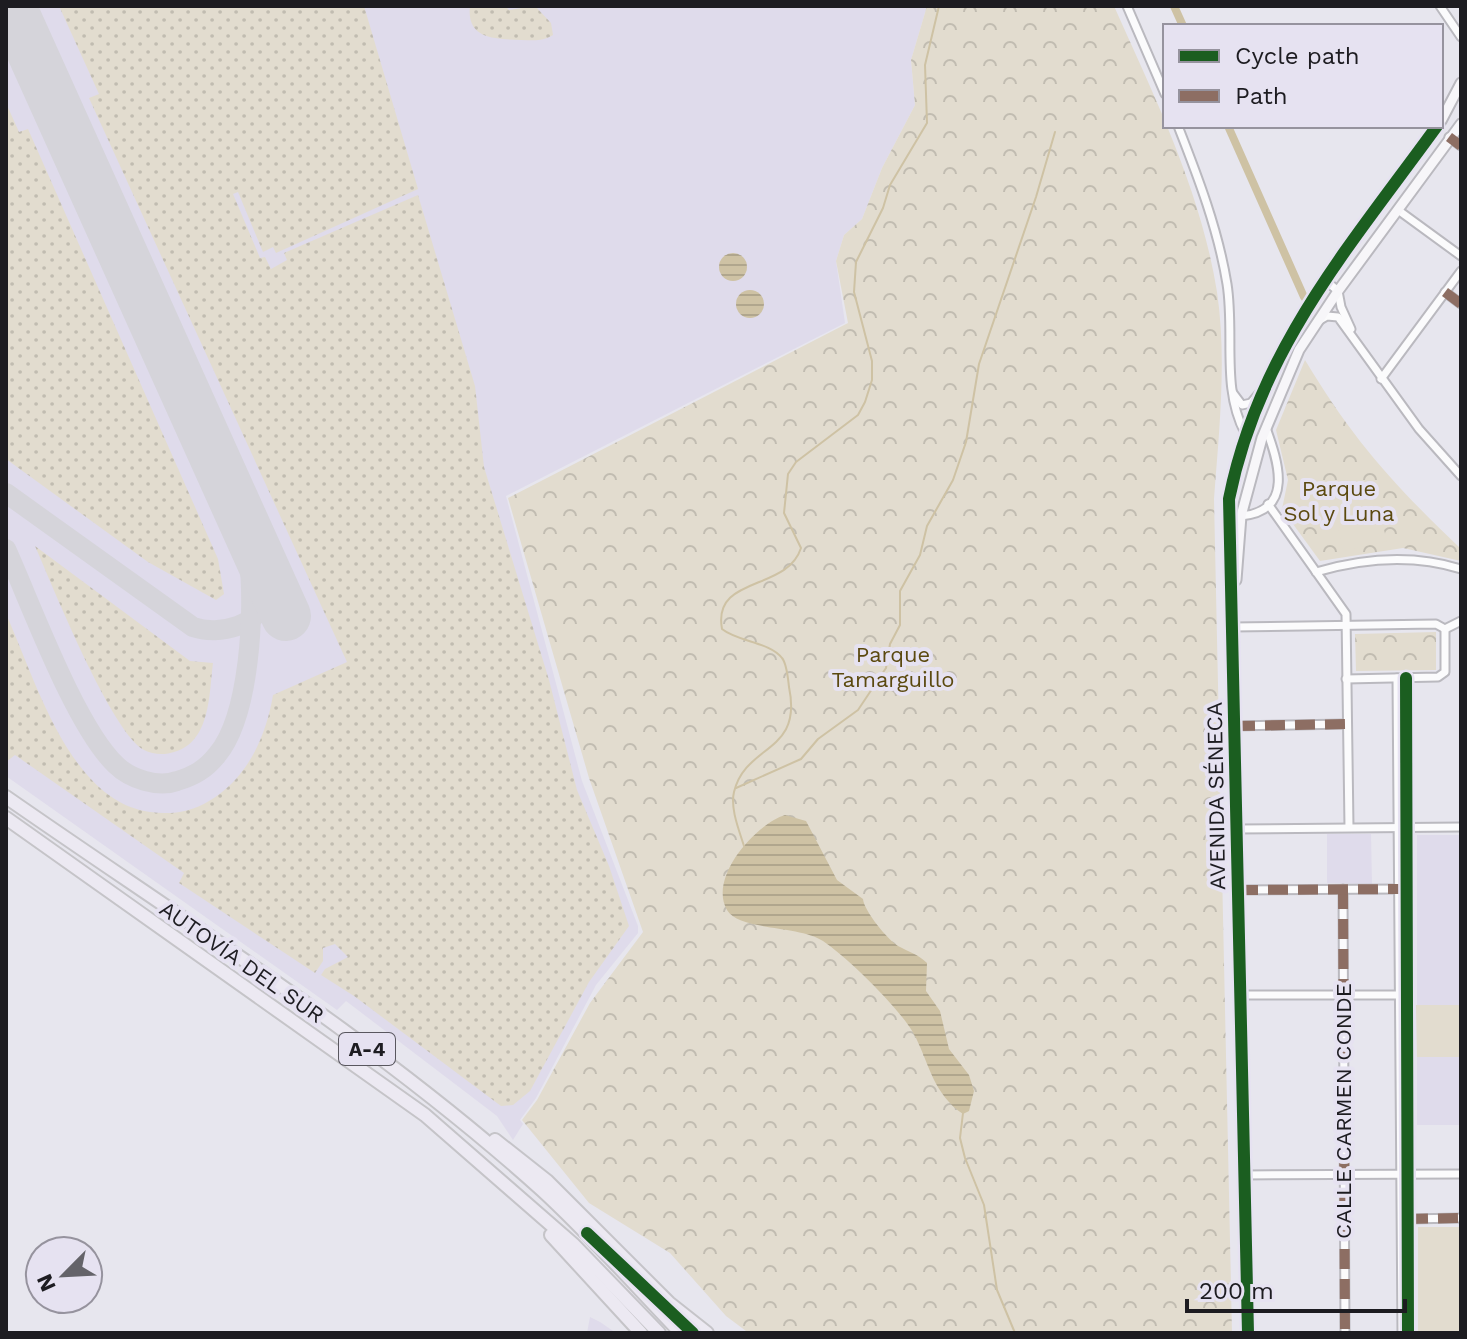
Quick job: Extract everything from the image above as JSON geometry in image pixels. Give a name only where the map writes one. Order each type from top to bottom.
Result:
[{"type":"highway","name":"AUTOVÍA DEL SUR","points":[[6,797],[385,1062],[474,1132],[587,1233],[681,1333]]},
{"type":"highway","name":"AUTOVÍA DEL SUR","points":[[6,818],[337,1050],[484,1163],[573,1244],[659,1333]]},
{"type":"highway","points":[[385,1062],[466,1117],[547,1181],[669,1303],[707,1333]]},
{"type":"highway","points":[[484,1163],[495,1183],[559,1243],[643,1333]]},
{"type":"street","points":[[1127,6],[1163,89]]},
{"type":"street","points":[[1440,6],[1461,37]]},
{"type":"street","points":[[1443,117],[1461,83]]},
{"type":"street","name":"AVENIDA SÉNECA","points":[[1232,615],[1241,516],[1266,428],[1299,350],[1338,291],[1461,124]]},
{"type":"street","points":[[1179,128],[1206,198],[1227,285],[1232,408],[1245,433]]},
{"type":"street","name":"AVENIDA SÉNECA","points":[[1248,1333],[1242,1175],[1233,627],[1227,525],[1231,488],[1245,433],[1261,391],[1288,337],[1325,280],[1436,128]]},
{"type":"street","points":[[1449,137],[1461,146]]},
{"type":"street","points":[[1398,210],[1461,256]]},
{"type":"street","points":[[1381,379],[1461,271]]},
{"type":"street","points":[[1325,280],[1338,291],[1341,307],[1367,358]]},
{"type":"street","points":[[1445,292],[1461,304]]},
{"type":"street","points":[[1318,321],[1327,316],[1338,317],[1381,379],[1461,476]]},
{"type":"street","points":[[1232,391],[1242,405],[1251,403],[1261,391]]},
{"type":"street","points":[[1241,516],[1268,504],[1277,494],[1280,480],[1266,428]]},
{"type":"street","points":[[1268,504],[1346,614],[1349,827]]},
{"type":"street","points":[[1316,572],[1359,562],[1418,558],[1461,569]]},
{"type":"street","points":[[1445,629],[1461,621]]},
{"type":"street","points":[[1233,627],[1436,624],[1445,629]]},
{"type":"street","points":[[1346,679],[1438,677],[1445,672],[1445,629]]},
{"type":"street","points":[[1402,678],[1405,1333]]},
{"type":"street","points":[[1235,726],[1347,724]]},
{"type":"street","points":[[1404,827],[1401,889],[1404,995]]},
{"type":"street","points":[[1237,829],[1461,827]]},
{"type":"street","name":"CALLE CARMEN CONDE","points":[[1343,889],[1345,1333]]},
{"type":"street","points":[[1238,890],[1401,889]]},
{"type":"street","points":[[1240,995],[1404,995]]},
{"type":"street","points":[[1242,1175],[1461,1174]]},
{"type":"street","points":[[1405,1175],[1408,1219],[1405,1333]]},
{"type":"street","points":[[1408,1219],[1461,1218]]},
{"type":"street","points":[[587,1233],[693,1333]]},
{"type":"shaded area","points":[[6,6],[927,6],[911,60],[915,105],[882,168],[862,219],[844,235],[836,261],[845,323],[506,496],[582,781],[638,926],[638,933],[596,985],[536,1098],[520,1120],[523,1124],[513,1140],[497,1116],[346,1001],[337,1010],[6,776]]},
{"type":"shaded area","points":[[733,253],[743,257],[747,267],[743,277],[733,281],[723,277],[719,267],[723,257]]},
{"type":"shaded area","points":[[750,290],[760,294],[764,304],[760,314],[750,318],[740,314],[736,304],[740,294]]},
{"type":"shaded area","points":[[785,815],[806,821],[837,880],[863,899],[872,918],[894,943],[927,963],[926,991],[940,1011],[949,1049],[969,1075],[974,1091],[969,1111],[963,1114],[945,1098],[910,1027],[874,986],[833,949],[812,936],[756,925],[734,917],[727,910],[723,897],[729,868],[749,840],[773,820]]},
{"type":"shaded area","points":[[1327,834],[1371,834],[1372,884],[1327,883]]},
{"type":"shaded area","points":[[1417,835],[1461,835],[1461,1125],[1417,1125]]},
{"type":"shaded area","points":[[590,1317],[600,1322],[616,1333],[587,1333]]},
{"type":"green space","points":[[59,6],[364,6],[418,189],[276,253],[273,247],[263,252],[238,192],[233,194],[260,258],[265,257],[271,269],[287,260],[284,253],[418,195],[475,386],[484,467],[549,680],[577,790],[609,866],[629,926],[589,982],[530,1091],[513,1105],[501,1106],[354,996],[321,975],[325,969],[348,957],[335,944],[323,948],[323,961],[315,973],[179,883],[184,873],[15,755],[6,762],[6,614],[43,703],[77,762],[98,786],[122,803],[150,812],[188,810],[222,792],[253,756],[273,695],[347,662],[89,98],[99,94]]},
{"type":"green space","points":[[470,6],[505,6],[509,10],[535,6],[551,23],[553,35],[533,40],[493,38],[473,26]]},
{"type":"green space","name":"Parque Tamarguillo","points":[[927,6],[1114,6],[1163,118],[1163,128],[1167,128],[1175,146],[1210,254],[1221,343],[1214,499],[1232,1333],[746,1331],[726,1316],[670,1253],[589,1203],[522,1120],[537,1100],[590,1003],[643,932],[589,778],[508,498],[848,323],[836,261],[844,235],[862,219],[882,168],[915,105],[911,60]]},
{"type":"green space","points":[[6,103],[19,132],[28,129],[218,559],[224,594],[216,600],[148,562],[6,459]]},
{"type":"green space","name":"Parque Sol y Luna","points":[[1305,360],[1340,414],[1376,460],[1461,549],[1461,561],[1403,548],[1320,561],[1282,509],[1288,480],[1276,430]]},
{"type":"green space","points":[[1381,519],[1387,541],[1343,551],[1338,528]]},
{"type":"green space","points":[[35,546],[190,661],[213,663],[206,715],[202,727],[186,747],[171,753],[155,754],[144,750],[131,738],[84,657]]},
{"type":"green space","points":[[1436,632],[1436,670],[1356,671],[1355,634]]},
{"type":"green space","points":[[1416,1005],[1461,1005],[1461,1057],[1417,1057]]},
{"type":"green space","points":[[1418,1227],[1461,1227],[1461,1333],[1418,1333]]},
{"type":"waterway","points":[[744,846],[734,812],[734,792],[740,776],[750,764],[781,737],[788,725],[791,709],[787,672],[782,658],[770,649],[722,629],[722,612],[728,600],[739,591],[781,572],[793,562],[801,548],[784,513],[788,474],[796,462],[858,415],[865,402],[872,380],[872,361],[854,292],[856,262],[883,208],[890,185],[927,123],[925,65],[939,6]]},
{"type":"waterway","points":[[1174,6],[1182,24]]},
{"type":"waterway","points":[[1229,128],[1304,297]]},
{"type":"waterway","points":[[736,788],[801,759],[818,739],[858,710],[886,668],[890,644],[900,625],[900,591],[920,555],[927,526],[953,480],[966,442],[979,364],[1055,132]]},
{"type":"waterway","points":[[963,1113],[960,1138],[984,1205],[997,1290],[1015,1333]]},
{"type":"taxiway","points":[[6,493],[193,627],[215,630],[238,626],[257,614],[264,605],[269,588],[254,545]]},
{"type":"taxiway","points":[[6,549],[70,694],[101,747],[116,765],[129,774],[153,783],[169,783],[183,779],[208,764],[228,737],[237,715],[248,662],[251,581],[248,553],[234,502]]},
{"type":"runway","points":[[11,6],[286,616]]},
{"type":"marked path","points":[[1449,137],[1461,146]]},
{"type":"marked path","points":[[1445,292],[1461,304]]},
{"type":"marked path","points":[[1235,726],[1347,724]]},
{"type":"marked path","points":[[1343,889],[1345,1333]]},
{"type":"marked path","points":[[1238,890],[1401,889]]},
{"type":"marked path","points":[[1408,1219],[1461,1218]]},
{"type":"cycle path","points":[[1248,1333],[1229,499],[1243,445],[1262,394],[1285,347],[1341,257],[1436,128]]},
{"type":"cycle path","points":[[1406,678],[1408,1333]]},
{"type":"cycle path","points":[[587,1233],[693,1333]]}]
